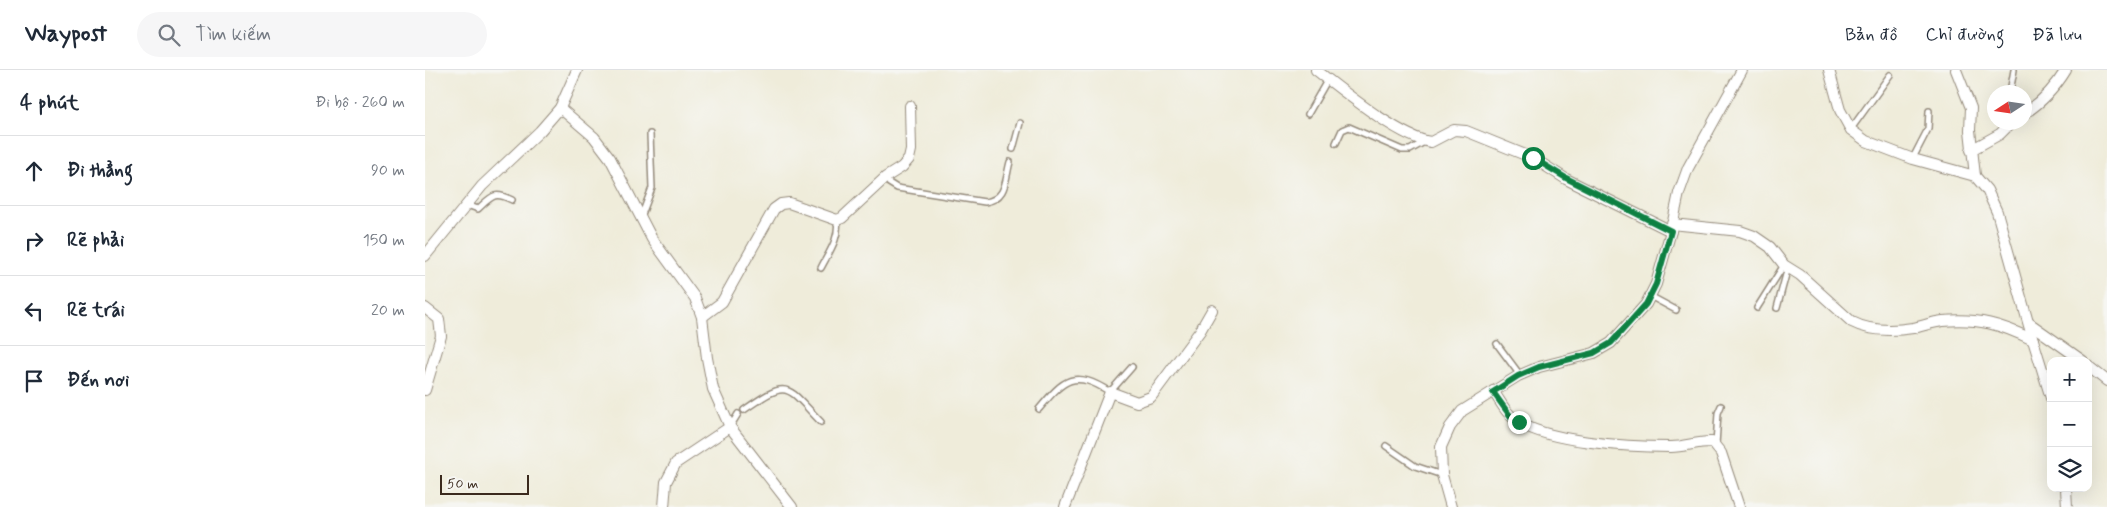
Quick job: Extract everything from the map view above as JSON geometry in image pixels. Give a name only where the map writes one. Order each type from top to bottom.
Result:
[{"type":"street","points":[[425,256],[482,186],[540,131],[560,108],[577,70]]},
{"type":"street","points":[[1316,70],[1352,98],[1403,132],[1427,141],[1435,141],[1454,130],[1466,131],[1533,158],[1566,178],[1672,228],[1740,231],[1754,236],[1770,247],[1786,266],[1800,275],[1851,322],[1857,325],[1896,330],[1942,321],[1975,320],[1991,322],[2006,327],[2033,340]]},
{"type":"street","points":[[1451,507],[1442,475],[1441,447],[1450,427],[1462,411],[1520,375],[1539,367],[1594,353],[1611,343],[1646,304],[1656,284],[1672,228],[1679,193],[1688,168],[1742,70]]},
{"type":"street","points":[[1829,70],[1840,110],[1851,130],[1866,141],[1913,159],[1975,176]]},
{"type":"street","points":[[1956,70],[1971,108],[1969,130],[1975,176],[1987,190],[1997,212],[2047,385]]},
{"type":"street","points":[[2032,108],[2056,86],[2066,70]]},
{"type":"street","points":[[703,317],[722,302],[774,209],[781,204],[789,203],[837,220],[842,218],[886,176],[902,167],[909,159],[911,150],[910,106]]},
{"type":"street","points":[[560,108],[594,137],[610,158],[652,239],[695,298],[703,317],[707,358],[713,389],[730,426],[792,507]]},
{"type":"street","points":[[1971,150],[2004,130]]},
{"type":"street","points":[[425,308],[439,319],[441,336],[425,390]]},
{"type":"street","points":[[1065,507],[1111,392],[1137,402],[1151,397],[1200,332],[1212,310]]},
{"type":"street","points":[[2029,323],[2077,357]]},
{"type":"street","points":[[2092,369],[2107,382]]},
{"type":"street","points":[[1493,392],[1511,417],[1519,422],[1561,437],[1612,446],[1673,447],[1710,442],[1716,445],[1734,489],[1739,507]]},
{"type":"street","points":[[665,507],[667,482],[676,463],[730,426]]},
{"type":"street","points":[[2066,492],[2067,507]]},
{"type":"lane","points":[[2011,85],[2013,70]]},
{"type":"lane","points":[[1851,130],[1890,75]]},
{"type":"lane","points":[[1308,114],[1328,79]]},
{"type":"lane","points":[[1913,159],[1928,129],[1929,111]]},
{"type":"lane","points":[[1013,148],[1020,124]]},
{"type":"lane","points":[[1336,143],[1342,130],[1349,128],[1402,150],[1410,150],[1427,141]]},
{"type":"lane","points":[[640,217],[652,188],[650,134]]},
{"type":"lane","points":[[886,176],[889,183],[897,188],[985,202],[995,200],[1000,196],[1010,162]]},
{"type":"lane","points":[[467,204],[478,208],[492,195],[496,194],[512,200]]},
{"type":"lane","points":[[821,268],[836,240],[839,230],[837,220]]},
{"type":"lane","points":[[1777,308],[1786,266]]},
{"type":"lane","points":[[1757,308],[1786,266]]},
{"type":"lane","points":[[1650,296],[1676,310]]},
{"type":"lane","points":[[1497,344],[1520,375]]},
{"type":"lane","points":[[1039,408],[1058,387],[1073,378],[1087,379],[1111,392],[1132,366]]},
{"type":"lane","points":[[744,410],[771,392],[784,388],[792,393],[821,422]]},
{"type":"lane","points":[[1716,445],[1718,413],[1721,406]]},
{"type":"lane","points":[[730,426],[738,414]]},
{"type":"lane","points":[[1386,446],[1415,466],[1442,475]]},
{"type":"route","points":[[1519,422],[1511,417],[1493,392],[1518,376],[1539,367],[1594,353],[1611,343],[1646,304],[1656,284],[1671,231],[1566,178],[1533,158]]}]
